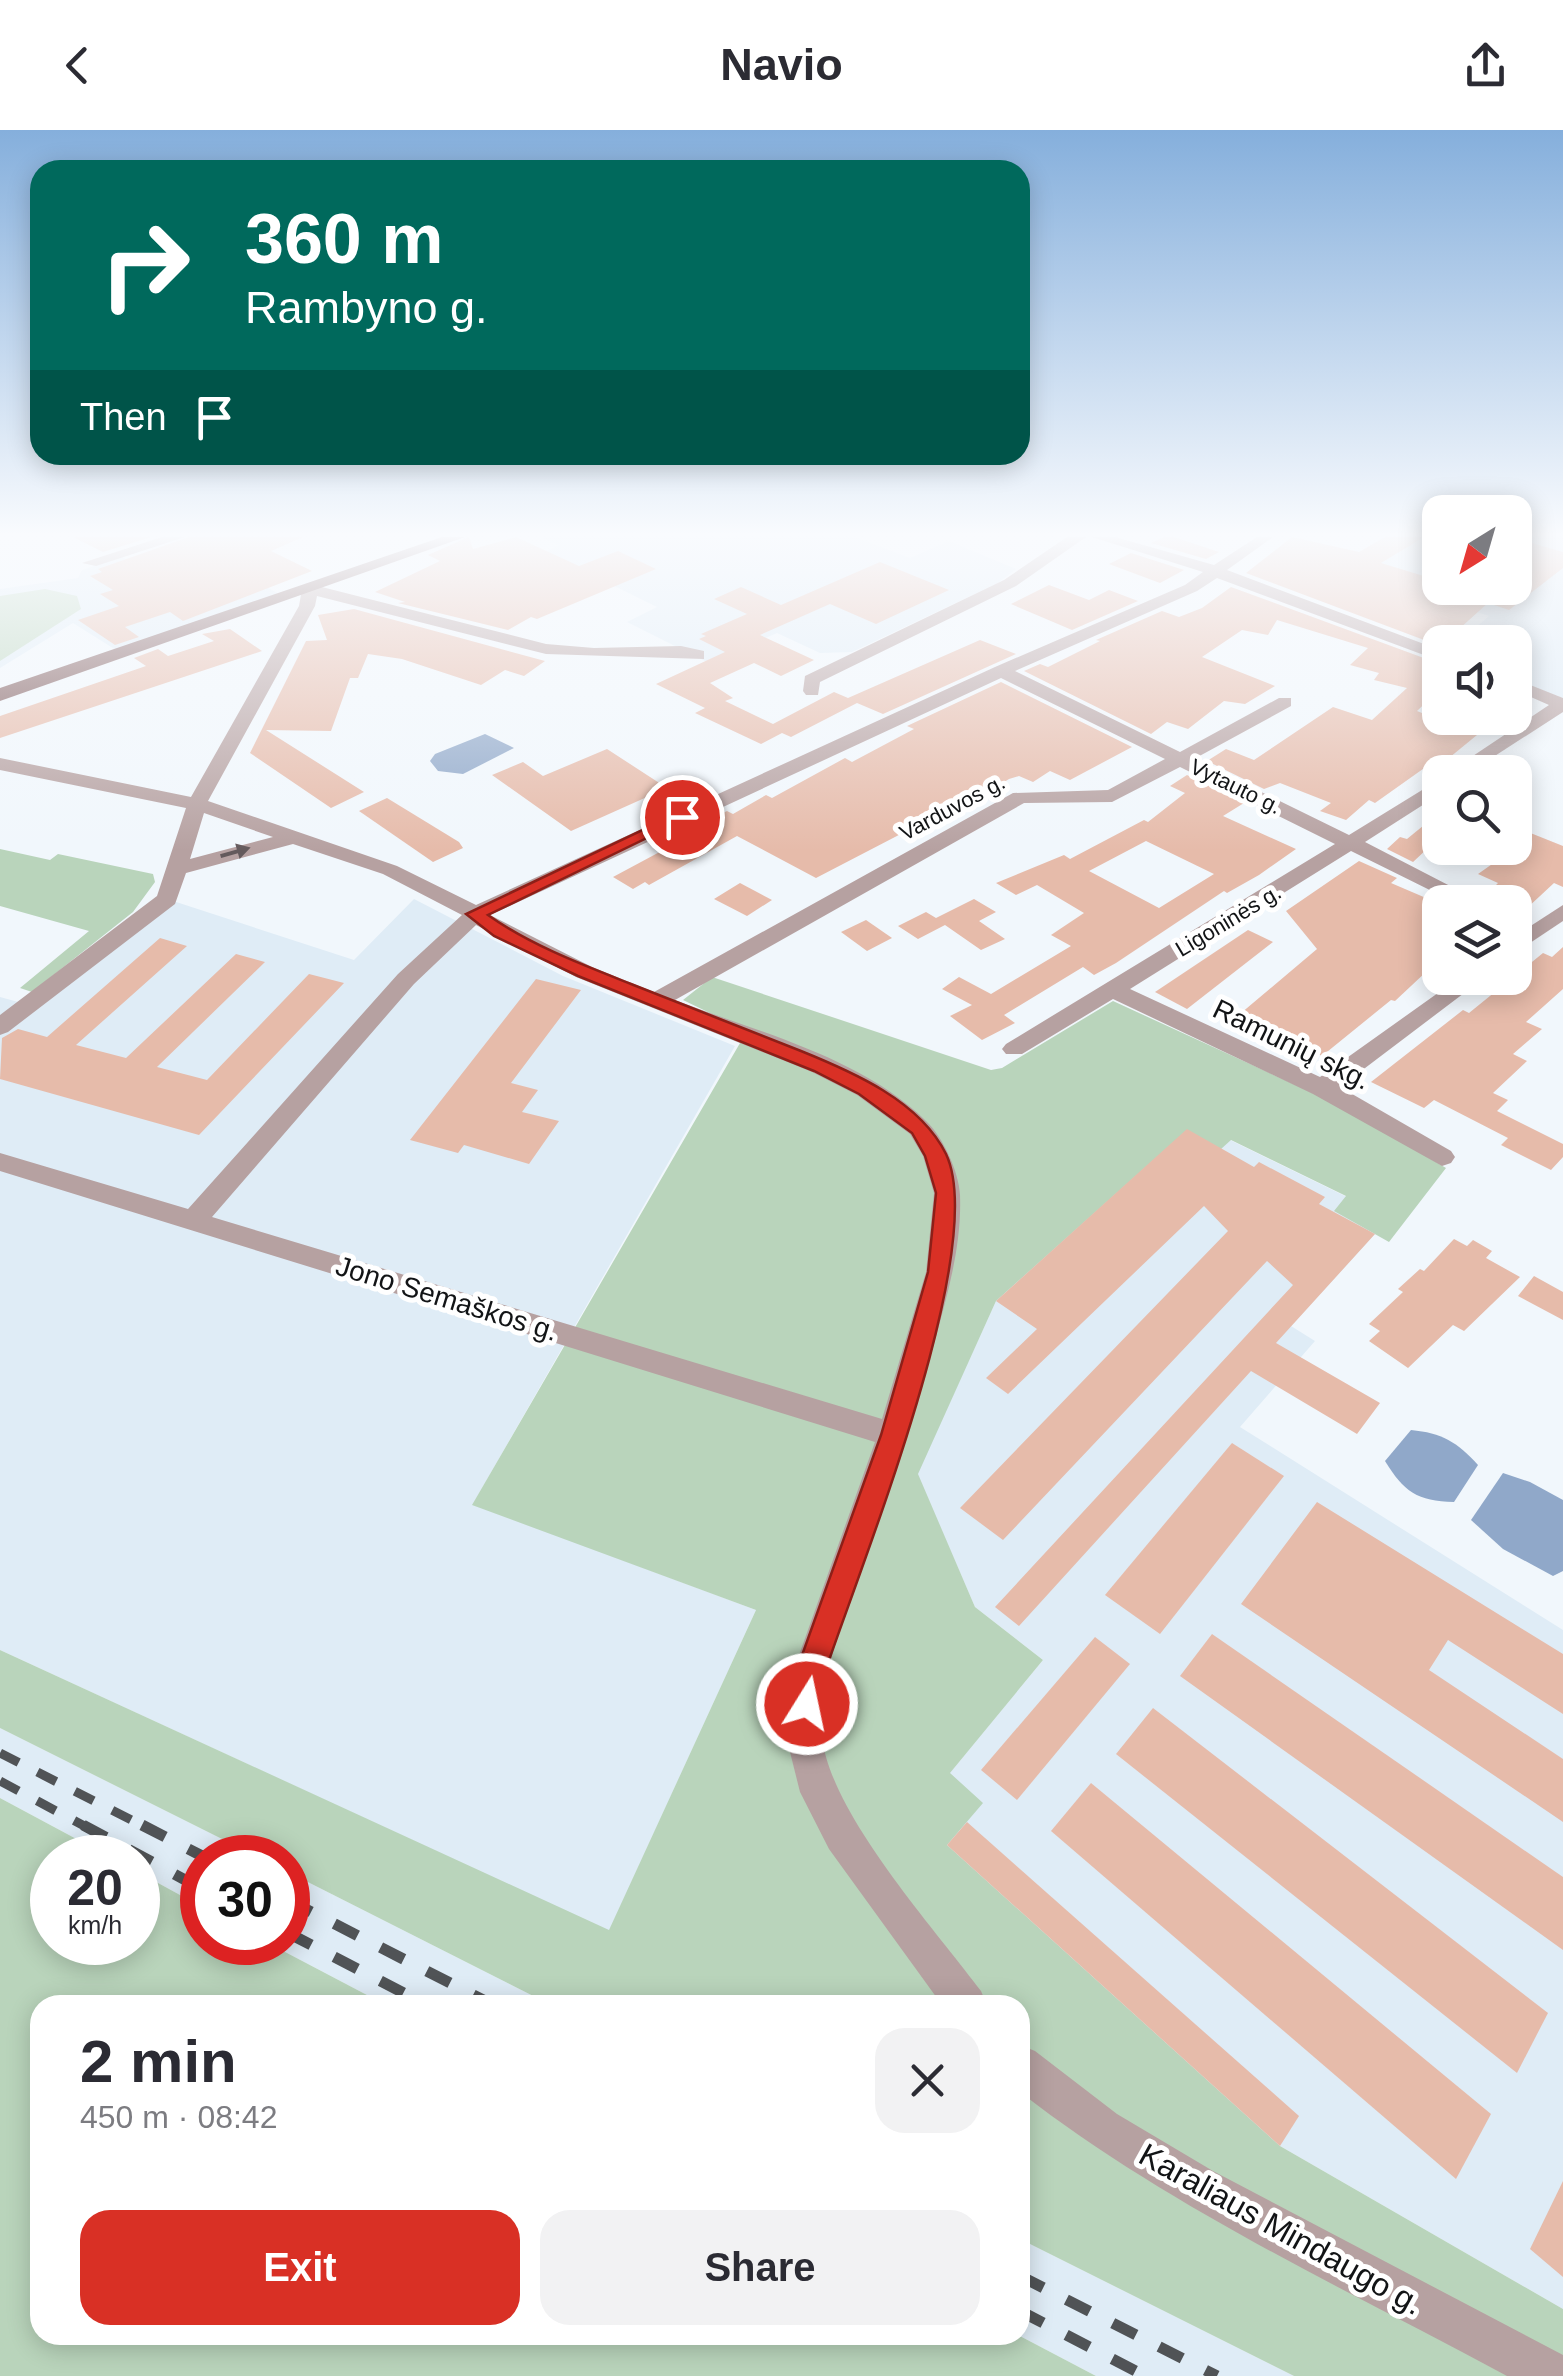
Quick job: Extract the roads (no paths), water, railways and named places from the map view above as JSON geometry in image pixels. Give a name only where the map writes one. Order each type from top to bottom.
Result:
[{"type":"main road","points":[[0,695],[156,642]]},
{"type":"street","points":[[0,1027],[167,899],[197,804],[287,642]]},
{"type":"street","points":[[521,642],[594,653],[681,651],[698,655]]},
{"type":"street","points":[[812,691],[811,680],[889,642]]},
{"type":"street","points":[[193,1220],[406,979],[475,914],[1068,642]]},
{"type":"street","name":"Vytauto g.","points":[[1001,671],[1437,885]]},
{"type":"street","points":[[1532,691],[1563,704]]},
{"type":"street","name":"Varduvos g.","points":[[655,1001],[1020,797],[1112,796],[1285,702]]},
{"type":"street","points":[[1484,755],[1563,704]]},
{"type":"street","points":[[0,764],[197,804],[413,880],[500,932],[655,1001],[836,1074],[903,1114],[929,1142],[945,1182],[947,1216],[940,1272],[893,1435],[810,1672],[804,1736],[818,1792],[842,1836],[960,1995]]},
{"type":"street","name":"Ligoninės g.","points":[[1014,1049],[1422,796]]},
{"type":"street","points":[[177,869],[294,837]]},
{"type":"street","points":[[1532,928],[1563,911]]},
{"type":"street","name":"Ramunių skg.","points":[[1113,990],[1322,1088],[1442,1157]]},
{"type":"street","points":[[1322,1088],[1450,995]]},
{"type":"street","name":"Jono Semaškos g.","points":[[0,1162],[893,1435]]},
{"type":"street","name":"Karaliaus Mindaugo g.","points":[[1030,2074],[1102,2129],[1198,2186],[1554,2376]]},
{"type":"water","points":[[485,734],[514,748],[463,774],[438,771],[430,761],[435,754]]},
{"type":"water","points":[[1411,1430],[1448,1440],[1478,1465],[1454,1502],[1430,1500],[1413,1493],[1385,1461]]},
{"type":"water","points":[[1503,1473],[1563,1500],[1563,1571],[1553,1576],[1503,1549],[1471,1520]]},
{"type":"railway","points":[[0,1753],[147,1828]]},
{"type":"railway","points":[[0,1781],[88,1828]]},
{"type":"railway","points":[[83,1825],[180,1877]]},
{"type":"railway","points":[[142,1825],[180,1845]]},
{"type":"railway","points":[[310,1911],[473,1995]]},
{"type":"railway","points":[[310,1944],[408,1995]]},
{"type":"railway","points":[[1030,2281],[1217,2376]]},
{"type":"railway","points":[[1030,2316],[1145,2376]]}]
